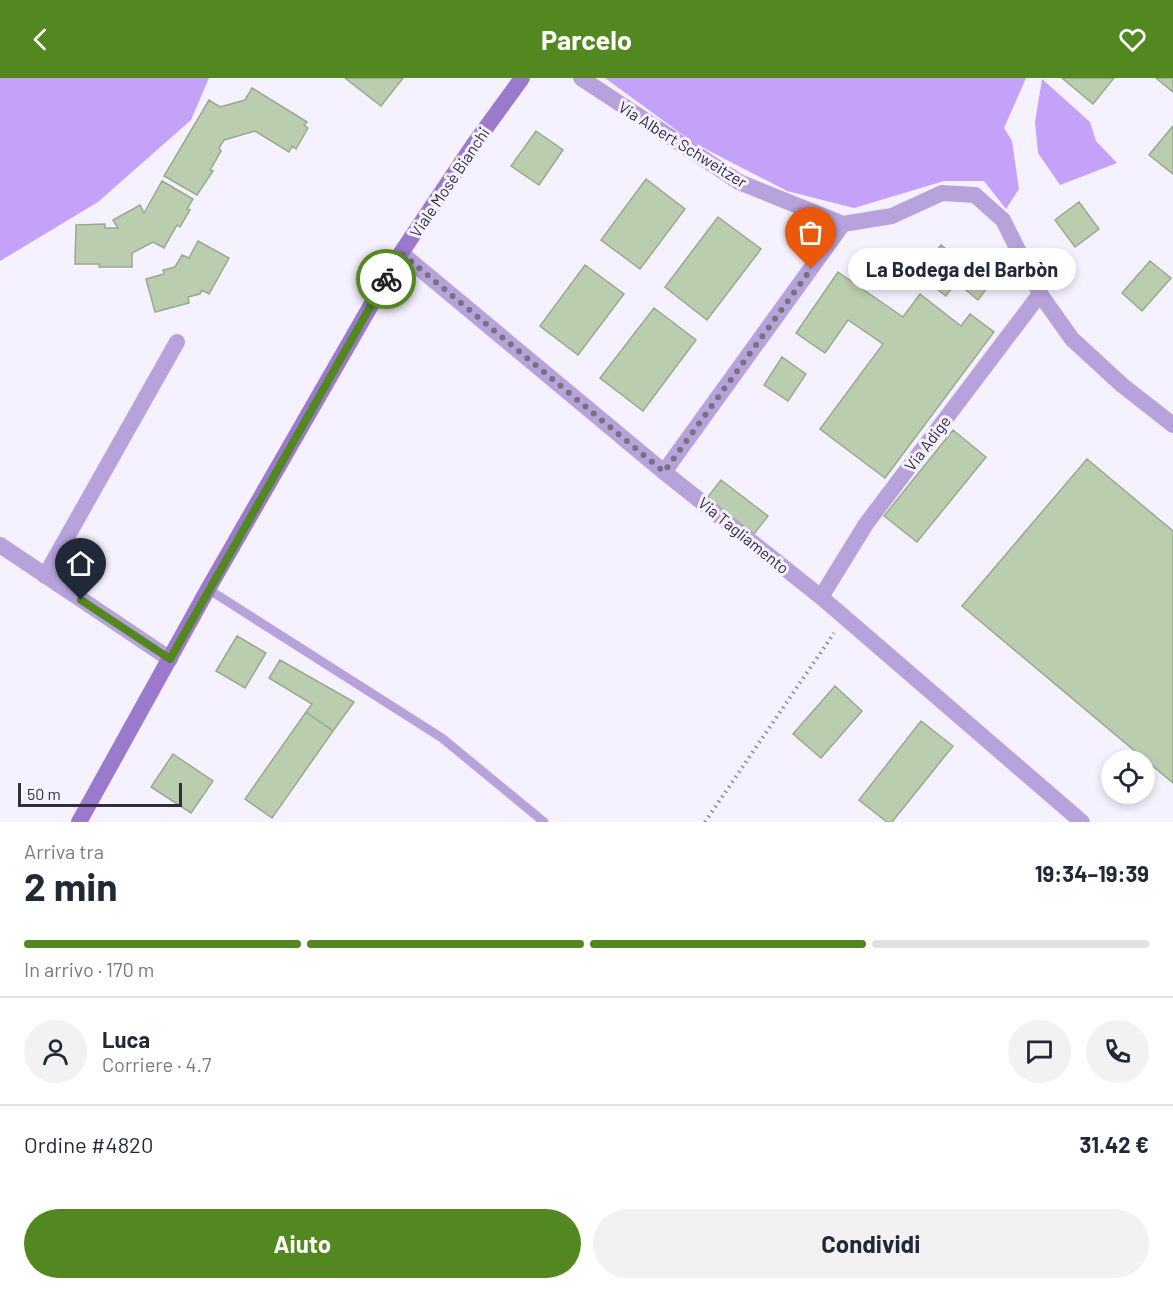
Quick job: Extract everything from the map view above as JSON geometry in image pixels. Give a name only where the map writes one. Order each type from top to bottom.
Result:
[{"type":"main road","name":"Viale Mosè Bianchi","points":[[80,822],[208,589],[401,253],[472,147],[522,78]]},
{"type":"street","name":"Via Albert Schweitzer","points":[[581,78],[739,182],[843,224]]},
{"type":"street","points":[[664,472],[843,224],[892,216],[942,193],[975,195],[1003,220],[1040,294],[1072,339],[1122,385],[1173,425]]},
{"type":"street","name":"Via Tagliamento","points":[[401,253],[664,472],[821,597],[1082,822]]},
{"type":"street","name":"Via Adige","points":[[821,597],[866,524],[1040,294]]},
{"type":"street","points":[[45,576],[177,342]]},
{"type":"street","points":[[0,545],[170,659]]},
{"type":"lane","points":[[208,589],[442,738],[543,822]]},
{"type":"path","points":[[705,822],[844,617]]},
{"type":"shaded area","points":[[0,78],[209,78],[191,120],[98,202],[0,261]]},
{"type":"shaded area","points":[[605,78],[1026,78],[1004,128],[1012,141],[1019,189],[1006,209],[984,181],[944,181],[854,208],[787,191],[694,143]]},
{"type":"shaded area","points":[[1042,79],[1090,122],[1096,141],[1117,163],[1060,185],[1038,153],[1035,122]]},
{"type":"building","points":[[345,78],[403,78],[381,106]]},
{"type":"building","points":[[1062,78],[1114,78],[1093,104]]},
{"type":"building","points":[[1156,78],[1173,78],[1173,92]]},
{"type":"building","points":[[252,88],[307,122],[304,125],[308,128],[296,149],[292,146],[289,152],[255,131],[224,140],[219,148],[221,151],[210,170],[213,171],[197,195],[164,176],[209,100],[220,107],[245,100]]},
{"type":"building","points":[[1173,126],[1173,174],[1149,155]]},
{"type":"building","points":[[536,131],[563,150],[539,185],[511,166]]},
{"type":"building","points":[[646,179],[685,209],[640,269],[601,240]]},
{"type":"building","points":[[162,181],[193,199],[187,209],[190,210],[180,227],[177,225],[164,248],[153,242],[132,253],[132,267],[75,264],[76,225],[105,224],[105,228],[118,228],[113,220],[140,205],[144,213]]},
{"type":"building","points":[[1079,202],[1099,229],[1075,247],[1055,220]]},
{"type":"building","points":[[718,217],[761,249],[707,320],[665,287]]},
{"type":"building","points":[[198,241],[229,258],[209,294],[202,290],[200,294],[188,297],[189,303],[155,312],[146,279],[164,274],[163,270],[175,267],[182,255],[189,258]]},
{"type":"building","points":[[941,245],[991,283],[978,300],[956,282],[946,296],[918,275]]},
{"type":"building","points":[[1150,261],[1171,278],[1142,311],[1122,293]]},
{"type":"building","points":[[585,265],[624,294],[578,355],[540,326]]},
{"type":"building","points":[[838,272],[903,317],[920,294],[961,326],[970,314],[994,332],[885,478],[820,429],[883,344],[848,320],[825,353],[796,333]]},
{"type":"building","points":[[654,308],[696,340],[643,411],[600,378]]},
{"type":"building","points":[[782,357],[806,374],[788,401],[764,385]]},
{"type":"building","points":[[953,430],[986,457],[917,542],[884,516]]},
{"type":"building","points":[[1087,459],[1173,531],[1173,783],[1155,768],[1155,750],[1134,750],[962,606]]},
{"type":"building","points":[[721,480],[768,516],[754,534],[707,498]]},
{"type":"building","points":[[237,636],[266,653],[245,688],[216,671]]},
{"type":"building","points":[[280,660],[354,702],[333,731],[306,712],[312,704],[269,678]]},
{"type":"building","points":[[835,686],[862,711],[821,758],[793,734]]},
{"type":"building","points":[[306,712],[333,731],[272,818],[245,799]]},
{"type":"building","points":[[921,721],[953,746],[892,822],[887,822],[859,800]]},
{"type":"building","points":[[173,754],[213,781],[191,813],[151,787]]},
{"type":"way so far","points":[[386,279],[401,253],[664,472],[811,269]]},
{"type":"place","name":"La Bodega del Barbòn","points":[[811,269]]},
{"type":"route","points":[[81,600],[170,659],[386,279]]}]
